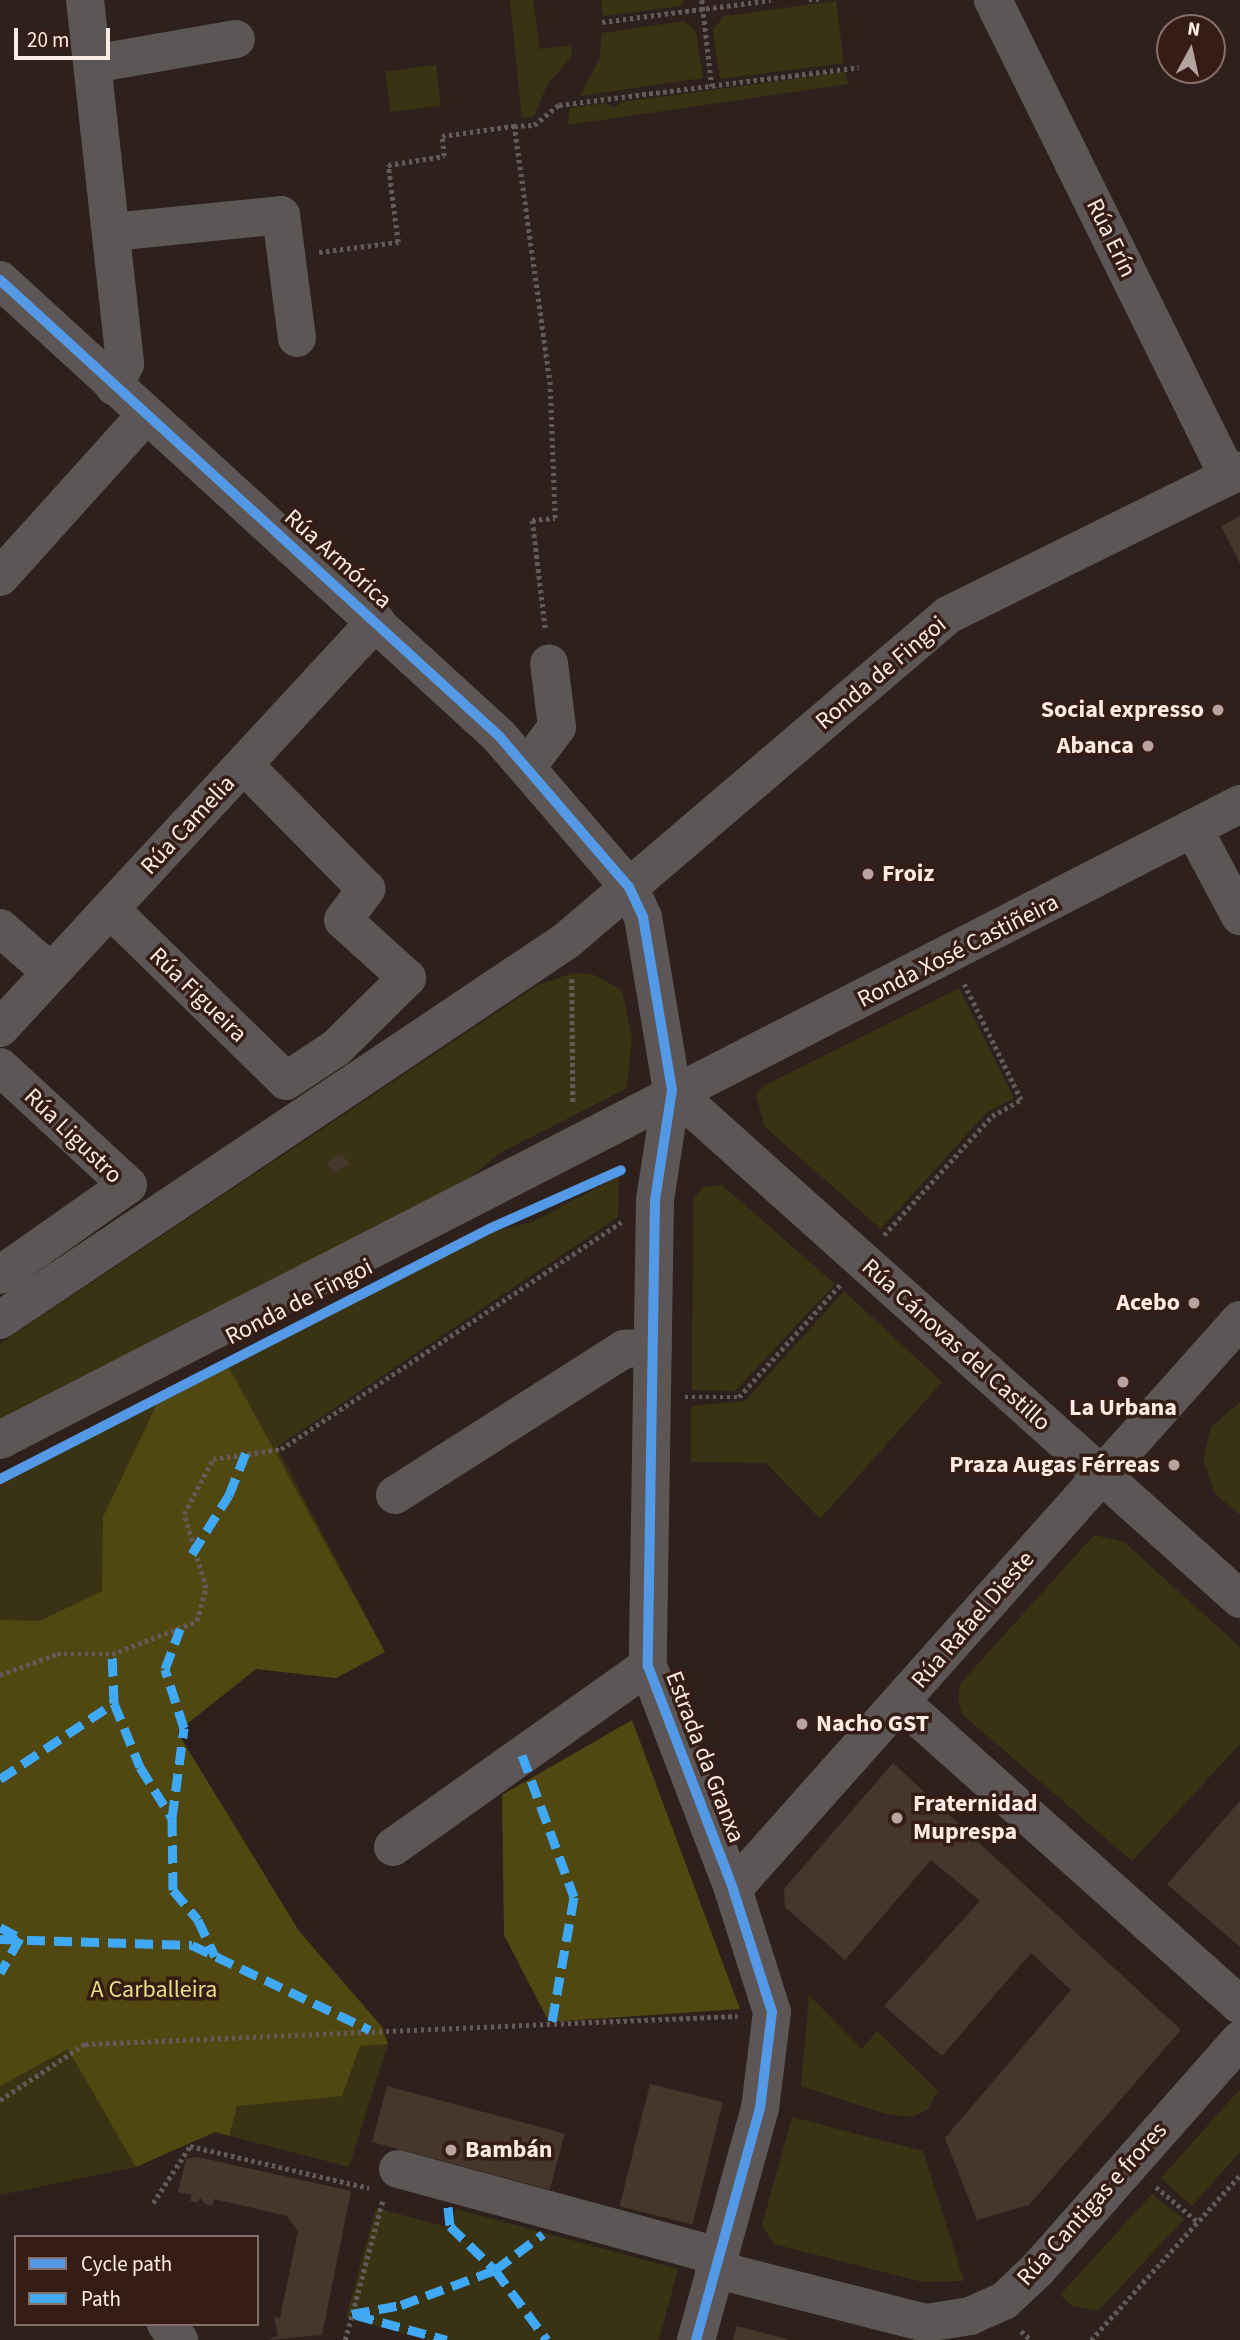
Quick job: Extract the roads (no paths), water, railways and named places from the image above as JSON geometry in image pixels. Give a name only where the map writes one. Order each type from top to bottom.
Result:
[{"type":"street","name":"Rúa Erín","points":[[993,0],[1234,474]]},
{"type":"street","points":[[83,1],[93,64],[125,364],[114,387]]},
{"type":"street","points":[[93,64],[236,39]]},
{"type":"street","points":[[112,232],[281,215],[296,338]]},
{"type":"street","name":"Rúa Armórica","points":[[0,280],[114,387],[376,621],[527,767],[629,887]]},
{"type":"street","points":[[0,577],[146,415]]},
{"type":"street","name":"Ronda de Fingoi","points":[[0,1320],[566,941],[948,615],[1234,474]]},
{"type":"street","name":"Rúa Camelia","points":[[0,1028],[376,621]]},
{"type":"street","points":[[527,767],[557,727],[549,663]]},
{"type":"street","name":"Rúa Figueira","points":[[110,909],[286,1081],[337,1048],[407,978],[343,920],[366,889],[244,765]]},
{"type":"street","name":"Ronda Xosé Castiñeira","points":[[672,1090],[816,1025],[1240,804]]},
{"type":"street","points":[[1193,828],[1240,916]]},
{"type":"street","points":[[629,887],[643,917],[672,1090]]},
{"type":"street","points":[[0,928],[51,972]]},
{"type":"street","name":"Rúa Ligustro","points":[[0,1067],[128,1185],[0,1275]]},
{"type":"street","name":"Ronda de Fingoi","points":[[0,1440],[566,1151],[672,1090]]},
{"type":"street","name":"Estrada da Granxa","points":[[672,1090],[655,1200],[648,1666],[733,1889],[772,2012],[760,2108],[696,2340]]},
{"type":"street","name":"Rúa Cánovas del Castillo","points":[[672,1090],[1240,1600]]},
{"type":"street","name":"Rúa Rafael Dieste","points":[[733,1889],[902,1703],[1240,1320]]},
{"type":"street","points":[[395,1495],[624,1349],[653,1347]]},
{"type":"street","name":"Estrada da Granxa","points":[[393,1846],[648,1666]]},
{"type":"street","points":[[902,1703],[1240,2006]]},
{"type":"street","name":"Rúa Cantigas e frores","points":[[716,2262],[926,2323],[970,2316],[1004,2301],[1037,2270],[1240,2040]]},
{"type":"street","points":[[392,2180],[716,2262]]},
{"type":"street","points":[[168,2326],[179,2340]]},
{"type":"place","name":"Social expresso","points":[[1218,710]]},
{"type":"place","name":"Abanca","points":[[1148,746]]},
{"type":"place","name":"Froiz","points":[[868,874]]},
{"type":"place","name":"Acebo","points":[[1194,1303]]},
{"type":"place","name":"La Urbana","points":[[1123,1382]]},
{"type":"place","name":"Praza Augas Férreas","points":[[1174,1465]]},
{"type":"place","name":"Nacho GST","points":[[802,1724]]},
{"type":"place","name":"Fraternidad Muprespa","points":[[897,1818]]},
{"type":"place","name":"Bambán","points":[[451,2150]]},
{"type":"park label","name":"A Carballeira","points":[[154,1990]]}]
